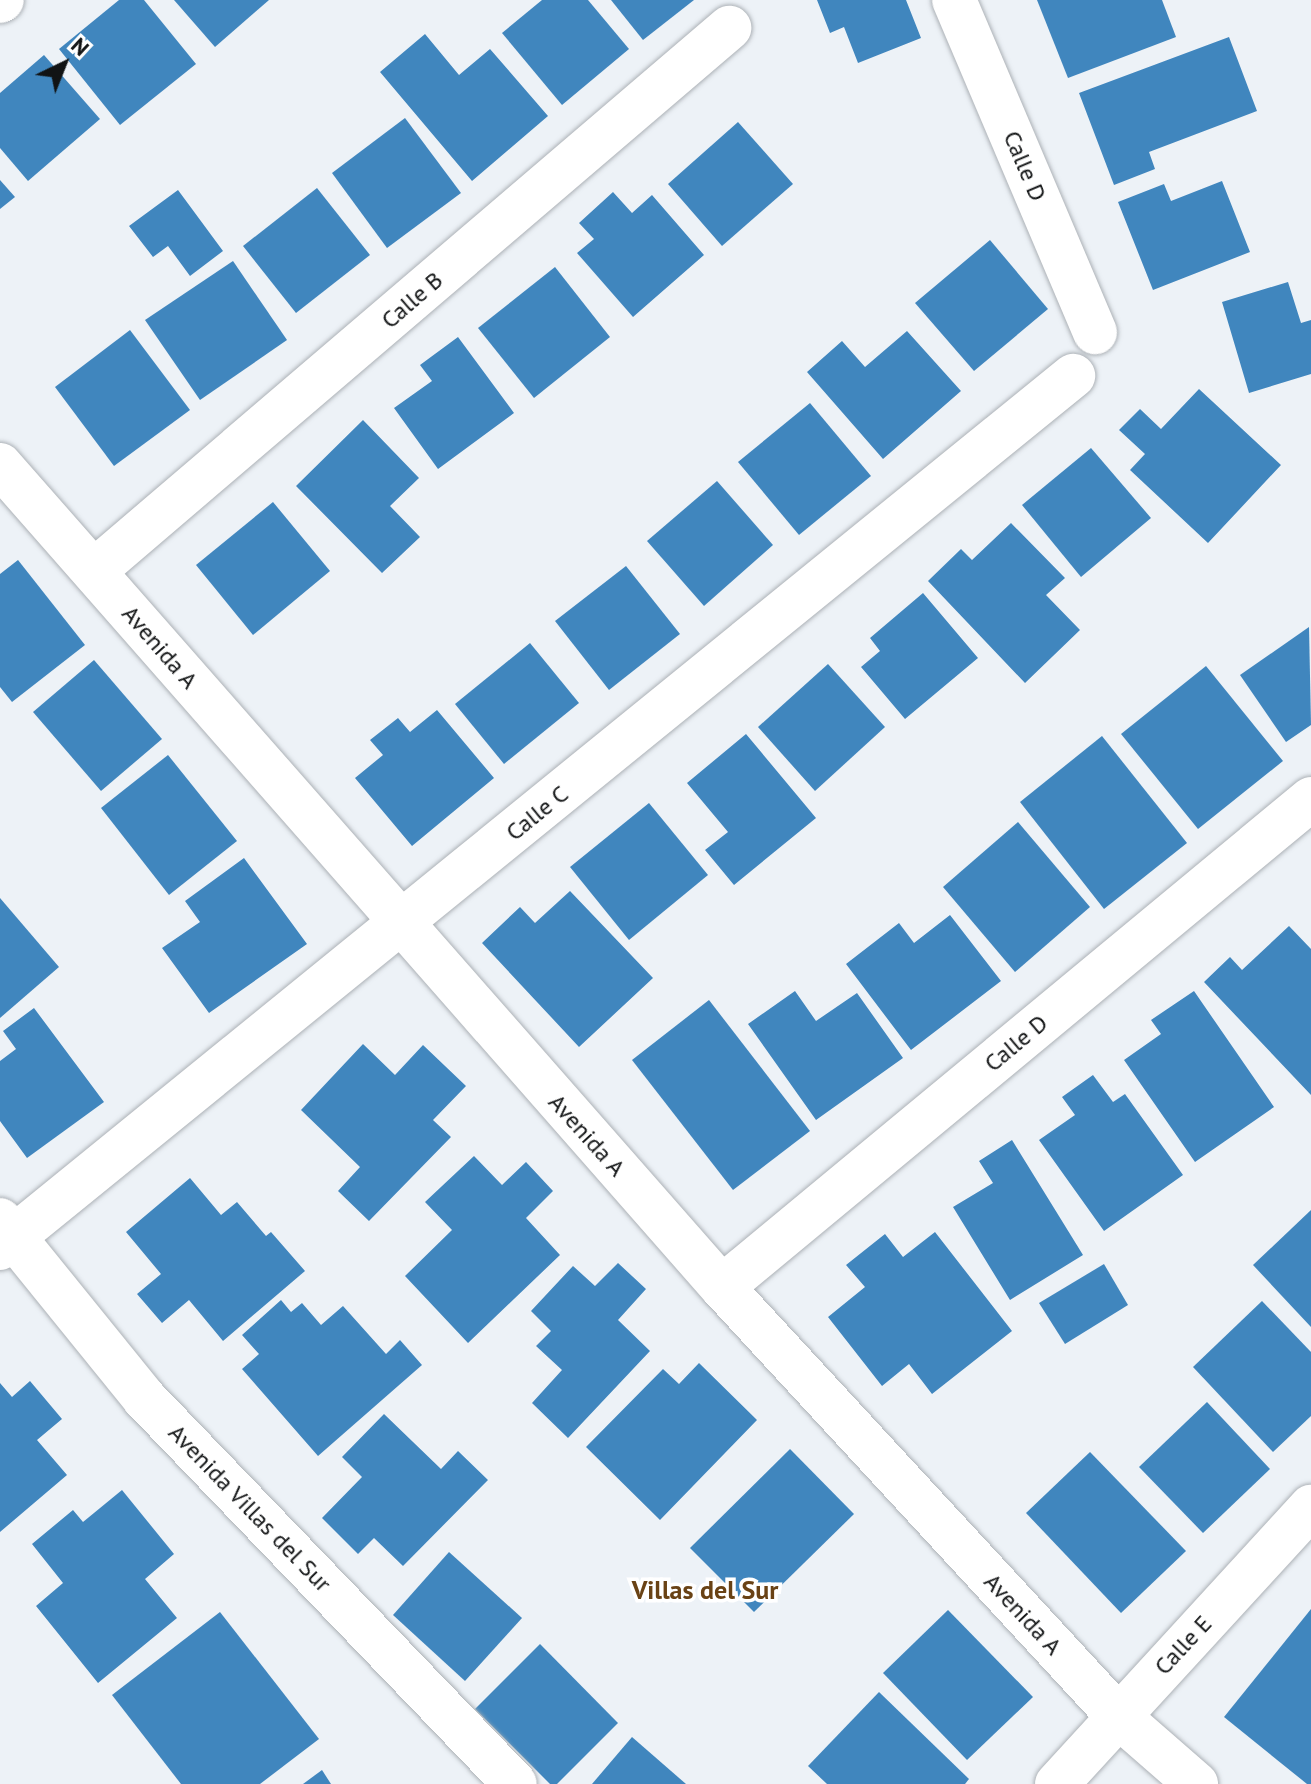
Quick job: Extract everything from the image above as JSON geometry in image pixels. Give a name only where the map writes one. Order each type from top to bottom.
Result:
[{"type":"street","name":"Calle D","points":[[954,0],[1095,332]]},
{"type":"street","name":"Calle B","points":[[94,571],[729,28]]},
{"type":"street","name":"Calle C","points":[[4,1235],[401,925],[1073,376]]},
{"type":"street","name":"Avenida A","points":[[0,465],[722,1287],[1117,1715],[1196,1784]]},
{"type":"street","name":"Calle D","points":[[722,1287],[1311,799]]},
{"type":"street","name":"Avenida Villas del Sur","points":[[4,1235],[144,1398],[515,1784]]},
{"type":"street","name":"Calle E","points":[[1057,1784],[1117,1715],[1311,1507]]},
{"type":"building","points":[[119,0],[144,0],[196,64],[120,125],[59,49]]},
{"type":"building","points":[[174,0],[269,0],[215,47]]},
{"type":"building","points":[[542,0],[588,0],[629,49],[562,105],[502,33]]},
{"type":"building","points":[[611,0],[694,0],[643,40]]},
{"type":"building","points":[[817,0],[906,0],[921,38],[858,63],[844,27],[830,33]]},
{"type":"building","points":[[1037,0],[1162,0],[1176,37],[1068,78]]},
{"type":"building","points":[[425,34],[459,75],[490,49],[548,116],[472,181],[380,72]]},
{"type":"building","points":[[1229,37],[1257,111],[1149,152],[1155,169],[1114,185],[1079,93]]},
{"type":"building","points":[[44,55],[100,119],[28,181],[0,148],[0,93]]},
{"type":"building","points":[[405,118],[461,193],[387,248],[332,173]]},
{"type":"building","points":[[738,122],[793,184],[722,246],[668,184]]},
{"type":"building","points":[[0,180],[15,197],[0,209]]},
{"type":"building","points":[[1222,181],[1250,252],[1153,290],[1118,202],[1164,184],[1171,201]]},
{"type":"building","points":[[317,188],[370,255],[296,313],[243,246]]},
{"type":"building","points":[[178,190],[223,251],[190,276],[168,246],[153,257],[129,226]]},
{"type":"building","points":[[613,192],[632,213],[652,195],[704,255],[633,317],[577,253],[594,239],[579,223]]},
{"type":"building","points":[[990,240],[1048,309],[974,371],[915,303]]},
{"type":"building","points":[[233,261],[287,340],[200,400],[145,320]]},
{"type":"building","points":[[555,267],[610,337],[534,398],[478,328]]},
{"type":"building","points":[[1288,282],[1301,323],[1311,320],[1311,374],[1249,393],[1222,302]]},
{"type":"building","points":[[130,330],[190,410],[114,466],[55,387]]},
{"type":"building","points":[[907,331],[961,391],[883,459],[807,372],[842,341],[865,367]]},
{"type":"building","points":[[458,337],[514,413],[438,469],[394,408],[432,381],[420,365]]},
{"type":"building","points":[[1199,389],[1281,465],[1208,543],[1130,470],[1145,454],[1119,430],[1140,409],[1161,429]]},
{"type":"building","points":[[810,403],[871,476],[799,535],[738,462]]},
{"type":"building","points":[[363,420],[419,478],[390,506],[420,537],[382,573],[296,486]]},
{"type":"building","points":[[1091,448],[1151,518],[1081,577],[1022,505]]},
{"type":"building","points":[[717,481],[773,545],[704,606],[647,541]]},
{"type":"building","points":[[273,502],[330,571],[253,635],[196,565]]},
{"type":"building","points":[[1011,523],[1065,578],[1046,595],[1080,630],[1025,683],[928,581],[961,549],[972,560]]},
{"type":"building","points":[[18,560],[85,645],[12,702],[0,687],[0,574]]},
{"type":"building","points":[[626,566],[680,634],[609,690],[555,621]]},
{"type":"building","points":[[923,593],[978,658],[905,719],[861,667],[880,651],[870,638]]},
{"type":"building","points":[[1309,627],[1311,725],[1286,742],[1240,675]]},
{"type":"building","points":[[530,643],[579,703],[504,764],[455,704]]},
{"type":"building","points":[[94,660],[162,739],[101,791],[33,712]]},
{"type":"building","points":[[828,664],[885,727],[815,791],[758,727]]},
{"type":"building","points":[[1206,666],[1283,761],[1198,829],[1121,734]]},
{"type":"building","points":[[437,710],[494,778],[412,846],[355,778],[383,755],[370,740],[398,718],[410,732]]},
{"type":"building","points":[[746,734],[816,818],[734,885],[705,850],[728,832],[687,783]]},
{"type":"building","points":[[1102,736],[1187,843],[1104,909],[1020,802]]},
{"type":"building","points":[[168,755],[237,841],[169,895],[101,808]]},
{"type":"building","points":[[649,803],[708,875],[629,940],[570,867]]},
{"type":"building","points":[[1018,822],[1090,907],[1015,972],[943,887]]},
{"type":"building","points":[[244,858],[307,944],[209,1013],[162,948],[200,922],[185,901]]},
{"type":"building","points":[[570,891],[653,978],[579,1047],[482,943],[520,907],[535,923]]},
{"type":"building","points":[[0,898],[59,967],[0,1018]]},
{"type":"building","points":[[950,915],[1001,981],[911,1050],[846,964],[899,923],[914,943]]},
{"type":"building","points":[[1289,926],[1311,949],[1311,1095],[1204,982],[1230,957],[1242,970]]},
{"type":"building","points":[[795,991],[816,1021],[857,993],[903,1058],[816,1120],[748,1024]]},
{"type":"building","points":[[1194,991],[1274,1107],[1195,1162],[1124,1060],[1161,1034],[1151,1020]]},
{"type":"building","points":[[709,1000],[810,1131],[733,1190],[632,1060]]},
{"type":"building","points":[[34,1008],[104,1102],[27,1158],[0,1121],[0,1061],[16,1049],[3,1031]]},
{"type":"building","points":[[363,1044],[395,1075],[423,1045],[466,1086],[433,1120],[451,1137],[369,1221],[338,1191],[360,1167],[301,1110]]},
{"type":"building","points":[[1093,1075],[1113,1102],[1125,1094],[1183,1175],[1104,1231],[1039,1140],[1075,1115],[1062,1097]]},
{"type":"building","points":[[1012,1140],[1083,1255],[1010,1300],[953,1207],[993,1183],[979,1161]]},
{"type":"building","points":[[474,1156],[502,1185],[526,1162],[553,1191],[526,1218],[560,1255],[468,1343],[405,1276],[452,1230],[425,1202]]},
{"type":"building","points":[[190,1178],[221,1215],[237,1202],[266,1236],[271,1232],[305,1271],[223,1341],[189,1300],[162,1323],[137,1294],[161,1274],[126,1232]]},
{"type":"building","points":[[1311,1210],[1311,1327],[1253,1265]]},
{"type":"building","points":[[935,1232],[1012,1331],[932,1394],[909,1364],[882,1386],[828,1317],[865,1287],[846,1265],[885,1234],[903,1257]]},
{"type":"building","points":[[618,1263],[646,1289],[618,1320],[650,1351],[568,1438],[532,1403],[562,1370],[536,1346],[551,1331],[531,1311],[573,1266],[595,1286]]},
{"type":"building","points":[[1104,1264],[1128,1305],[1065,1344],[1039,1303]]},
{"type":"building","points":[[281,1300],[291,1312],[302,1303],[321,1325],[343,1306],[386,1354],[400,1340],[422,1365],[318,1456],[242,1369],[259,1354],[242,1335]]},
{"type":"building","points":[[1262,1301],[1311,1352],[1311,1416],[1273,1452],[1193,1367]]},
{"type":"building","points":[[699,1363],[757,1420],[660,1520],[586,1447],[663,1369],[679,1384]]},
{"type":"building","points":[[30,1381],[62,1419],[37,1440],[67,1475],[0,1532],[0,1383],[12,1397]]},
{"type":"building","points":[[1207,1402],[1270,1469],[1203,1533],[1139,1467]]},
{"type":"building","points":[[384,1414],[441,1469],[458,1451],[488,1480],[403,1566],[374,1538],[358,1554],[322,1518],[362,1477],[342,1457]]},
{"type":"building","points":[[790,1449],[854,1514],[754,1612],[690,1548]]},
{"type":"building","points":[[1090,1452],[1186,1551],[1121,1613],[1026,1513]]},
{"type":"building","points":[[122,1490],[174,1554],[145,1579],[177,1618],[98,1683],[36,1606],[63,1583],[32,1544],[73,1510],[83,1522]]},
{"type":"building","points":[[449,1552],[522,1618],[465,1681],[393,1615]]},
{"type":"building","points":[[1311,1609],[1311,1784],[1307,1784],[1224,1717]]},
{"type":"building","points":[[948,1610],[1033,1697],[967,1760],[883,1673]]},
{"type":"building","points":[[220,1612],[319,1739],[260,1784],[181,1784],[112,1695]]},
{"type":"building","points":[[540,1644],[618,1723],[557,1784],[550,1784],[475,1709]]},
{"type":"building","points":[[879,1692],[969,1779],[965,1784],[827,1784],[808,1766]]},
{"type":"building","points":[[632,1737],[686,1784],[592,1784]]},
{"type":"building","points":[[322,1770],[331,1784],[303,1784]]},
{"type":"district","name":"Villas del Sur","points":[[705,1590]]}]
